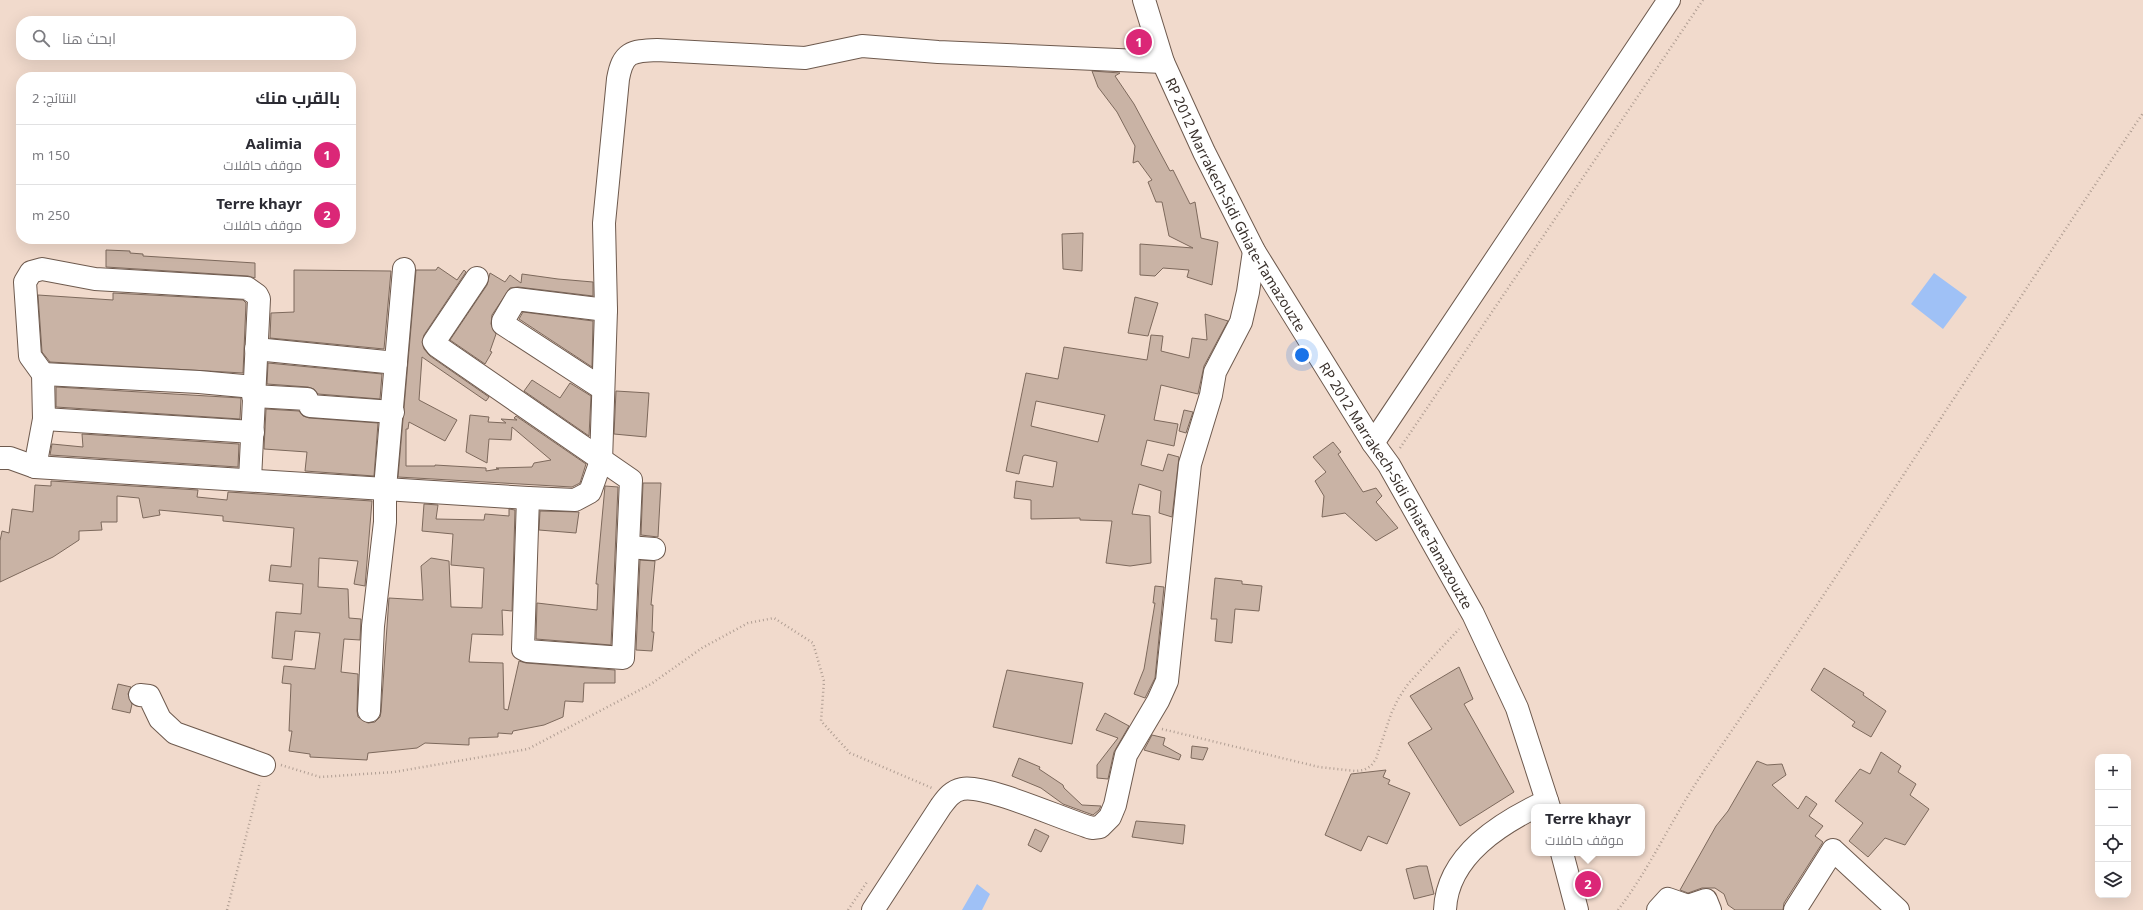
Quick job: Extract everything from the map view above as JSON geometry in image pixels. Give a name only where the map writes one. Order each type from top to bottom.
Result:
[{"type":"street","name":"RP 2012 Marrakech-Sidi Ghiate-Tamazouzte","points":[[1144,0],[1163,62],[1204,152],[1254,251],[1373,443],[1389,465],[1473,614],[1517,708],[1548,804]]},
{"type":"street","points":[[1373,443],[1669,0]]},
{"type":"street","points":[[3,464],[528,498],[574,500],[580,498],[590,492],[601,461],[606,310],[604,223],[618,79],[623,60],[630,54],[637,51],[657,50],[804,58],[862,46],[945,52],[1163,62]]},
{"type":"street","points":[[873,910],[941,806],[952,793],[963,789],[983,790],[1092,828],[1100,828],[1110,817],[1115,805],[1126,756],[1145,725],[1167,681],[1177,566],[1190,464],[1211,394],[1215,372],[1241,322],[1248,292],[1254,251]]},
{"type":"street","points":[[35,467],[44,419],[43,374],[30,356],[24,282],[31,272],[42,269],[95,279],[247,288],[253,292],[259,299],[250,479]]},
{"type":"street","points":[[369,711],[373,626],[385,522],[385,488],[393,412],[404,269]]},
{"type":"street","points":[[476,278],[435,342],[441,349],[601,461],[631,480],[623,523],[628,547],[622,658],[527,651],[524,649],[523,639],[528,498]]},
{"type":"street","points":[[603,388],[503,324],[502,321],[516,299],[606,310]]},
{"type":"street","points":[[256,349],[396,363]]},
{"type":"street","points":[[43,374],[191,381],[254,392],[307,399],[310,406],[393,412]]},
{"type":"street","points":[[44,419],[253,432]]},
{"type":"street","points":[[628,547],[654,549]]},
{"type":"street","points":[[140,695],[149,696],[160,719],[175,733],[264,765]]},
{"type":"street","points":[[1445,910],[1446,894],[1451,878],[1474,849],[1492,832],[1515,816],[1531,810]]},
{"type":"street","points":[[1795,910],[1833,850],[1898,910]]},
{"type":"street","points":[[1563,856],[1577,910]]},
{"type":"street","points":[[1658,910],[1668,899],[1688,906],[1706,900],[1710,910]]},
{"type":"path","points":[[1389,465],[1703,0]]},
{"type":"path","points":[[1618,910],[1699,777],[1784,655],[1938,425],[2143,113]]},
{"type":"path","points":[[1145,725],[1318,767],[1355,771],[1364,770],[1371,766],[1376,759],[1391,714],[1408,684],[1473,614]]},
{"type":"path","points":[[227,910],[264,765],[274,763],[320,777],[394,772],[528,749],[650,684],[702,648],[748,623],[774,618],[813,643],[824,681],[821,721],[850,753],[929,787],[952,793]]},
{"type":"water","points":[[1934,273],[1967,297],[1943,329],[1911,304]]},
{"type":"water","points":[[977,884],[990,894],[982,910],[962,910]]},
{"type":"building","points":[[1092,71],[1120,73],[1115,76],[1134,104],[1170,171],[1173,170],[1190,204],[1195,202],[1201,238],[1218,242],[1212,285],[1187,277],[1189,270],[1163,268],[1155,276],[1140,275],[1140,244],[1193,248],[1169,236],[1162,202],[1156,202],[1148,182],[1152,180],[1138,161],[1133,163],[1135,146],[1117,112],[1098,87]]},
{"type":"building","points":[[1083,233],[1082,271],[1063,269],[1062,234]]},
{"type":"building","points":[[106,250],[130,251],[130,253],[143,254],[143,256],[255,263],[255,278],[248,276],[106,267]]},
{"type":"building","points":[[438,267],[457,280],[464,270],[466,272],[424,335],[422,342],[424,349],[430,356],[489,397],[486,401],[422,357],[419,400],[457,420],[445,441],[409,422],[408,429],[406,429],[406,466],[435,465],[486,468],[486,471],[499,469],[496,468],[532,467],[534,463],[551,460],[512,427],[511,440],[489,439],[487,463],[466,452],[470,415],[489,417],[488,422],[506,423],[501,419],[517,420],[514,418],[516,416],[586,464],[580,483],[572,487],[398,477],[416,270],[436,270]]},
{"type":"building","points":[[294,270],[391,271],[384,349],[270,338],[271,313],[294,312]]},
{"type":"building","points":[[490,273],[505,282],[510,275],[521,283],[522,274],[593,282],[593,296],[518,287],[510,288],[492,315],[491,324],[496,334],[490,351],[492,352],[485,364],[450,340],[487,285]]},
{"type":"building","points":[[113,293],[243,300],[246,303],[243,373],[50,362],[42,352],[38,295],[113,300]]},
{"type":"building","points":[[1135,297],[1158,303],[1148,336],[1128,333]]},
{"type":"building","points":[[523,312],[593,321],[592,367],[519,319]]},
{"type":"building","points":[[1205,314],[1228,321],[1204,366],[1198,394],[1161,385],[1154,420],[1178,424],[1174,446],[1147,440],[1141,465],[1163,471],[1168,454],[1179,457],[1172,517],[1159,513],[1161,491],[1139,484],[1132,514],[1150,516],[1151,563],[1130,566],[1106,563],[1112,521],[1080,520],[1080,518],[1031,519],[1031,500],[1014,498],[1016,481],[1053,487],[1057,462],[1025,455],[1023,456],[1019,474],[1006,471],[1026,373],[1058,379],[1064,347],[1147,360],[1151,335],[1163,336],[1161,351],[1189,358],[1192,338],[1207,340]],"holes":[[[1036,401],[1105,415],[1098,442],[1031,426]]]},
{"type":"building","points":[[268,363],[382,374],[380,399],[318,394],[314,389],[308,387],[267,384]]},
{"type":"building","points":[[532,380],[560,398],[570,383],[591,396],[589,436],[524,391]]},
{"type":"building","points":[[56,387],[241,398],[240,419],[56,407]]},
{"type":"building","points":[[616,391],[649,393],[646,437],[614,434]]},
{"type":"building","points":[[266,409],[299,411],[303,416],[309,418],[378,423],[374,476],[305,471],[307,452],[264,449]]},
{"type":"building","points":[[1184,410],[1193,412],[1186,433],[1179,431]]},
{"type":"building","points":[[82,434],[239,444],[238,467],[50,455],[52,444],[83,447]]},
{"type":"building","points":[[1333,442],[1341,452],[1338,454],[1363,492],[1376,488],[1382,496],[1376,502],[1398,528],[1376,541],[1345,513],[1322,517],[1324,496],[1315,481],[1326,472],[1313,457]]},
{"type":"building","points":[[51,481],[198,490],[197,497],[227,500],[228,492],[372,501],[365,586],[354,584],[358,561],[319,558],[318,587],[348,589],[349,618],[361,619],[360,640],[344,639],[341,672],[358,674],[358,717],[368,723],[375,722],[380,717],[381,712],[389,598],[423,600],[421,566],[431,558],[449,561],[451,607],[482,608],[484,568],[451,565],[453,534],[422,531],[424,504],[438,505],[436,519],[484,520],[485,514],[509,516],[509,509],[515,510],[512,611],[502,610],[503,635],[472,634],[469,662],[503,663],[504,709],[508,710],[519,661],[526,663],[615,670],[615,683],[584,683],[583,702],[565,701],[563,717],[544,725],[513,731],[512,734],[498,733],[498,737],[469,738],[469,745],[425,743],[417,748],[368,753],[367,760],[310,757],[310,754],[289,751],[292,731],[289,731],[291,684],[282,683],[284,666],[315,669],[320,633],[295,631],[292,660],[272,658],[276,612],[301,614],[303,584],[269,581],[271,565],[291,567],[294,528],[223,521],[223,516],[159,510],[160,515],[143,518],[139,498],[117,496],[117,522],[101,522],[102,530],[79,531],[79,540],[53,557],[0,582],[0,541],[2,531],[9,533],[12,509],[33,512],[35,485],[51,486]]},
{"type":"building","points":[[643,483],[661,483],[658,537],[641,535]]},
{"type":"building","points":[[605,486],[618,487],[611,645],[536,639],[537,603],[597,610],[598,584],[596,584]]},
{"type":"building","points":[[540,511],[579,512],[576,533],[539,530]]},
{"type":"building","points":[[640,560],[655,561],[651,605],[653,605],[652,632],[654,632],[652,651],[636,650]]},
{"type":"building","points":[[1215,578],[1242,581],[1242,584],[1262,586],[1259,611],[1235,609],[1232,643],[1215,641],[1217,619],[1211,619]]},
{"type":"building","points":[[1155,586],[1164,587],[1155,678],[1145,698],[1134,694],[1144,669],[1155,603],[1153,603]]},
{"type":"building","points":[[1459,667],[1473,699],[1464,704],[1514,792],[1460,826],[1408,743],[1432,729],[1410,696]]},
{"type":"building","points":[[1824,668],[1864,693],[1863,695],[1886,711],[1871,737],[1852,726],[1855,722],[1811,690]]},
{"type":"building","points":[[1007,670],[1083,683],[1072,744],[993,727]]},
{"type":"building","points":[[118,684],[131,687],[128,694],[132,704],[130,713],[112,709]]},
{"type":"building","points":[[1105,713],[1129,726],[1114,752],[1108,779],[1097,778],[1097,765],[1118,738],[1096,730]]},
{"type":"building","points":[[1152,735],[1165,738],[1163,745],[1181,755],[1179,760],[1144,750]]},
{"type":"building","points":[[1192,746],[1208,748],[1203,760],[1191,758]]},
{"type":"building","points":[[1881,752],[1901,766],[1898,772],[1916,784],[1910,795],[1929,809],[1905,845],[1885,838],[1868,857],[1849,841],[1863,823],[1835,801],[1860,769],[1870,774]]},
{"type":"building","points":[[1019,758],[1040,767],[1039,769],[1063,785],[1064,788],[1082,805],[1101,806],[1099,810],[1093,815],[1063,804],[1041,788],[1012,776]]},
{"type":"building","points":[[1757,761],[1767,765],[1782,764],[1786,775],[1772,785],[1798,809],[1806,796],[1817,804],[1809,816],[1823,826],[1815,836],[1823,842],[1784,903],[1783,910],[1735,910],[1728,905],[1724,894],[1715,888],[1702,888],[1688,893],[1680,890],[1716,826],[1728,811]]},
{"type":"building","points":[[1386,770],[1383,777],[1390,780],[1388,784],[1410,793],[1387,844],[1368,836],[1361,851],[1325,835],[1351,774]]},
{"type":"building","points":[[1136,821],[1185,825],[1183,844],[1132,837]]},
{"type":"building","points":[[1035,829],[1049,836],[1041,852],[1028,845]]},
{"type":"building","points":[[1427,866],[1434,894],[1414,899],[1406,869]]},
{"type":"place","name":"Aalimia","points":[[1139,42]]},
{"type":"place","name":"Terre khayr","points":[[1588,884]]}]
